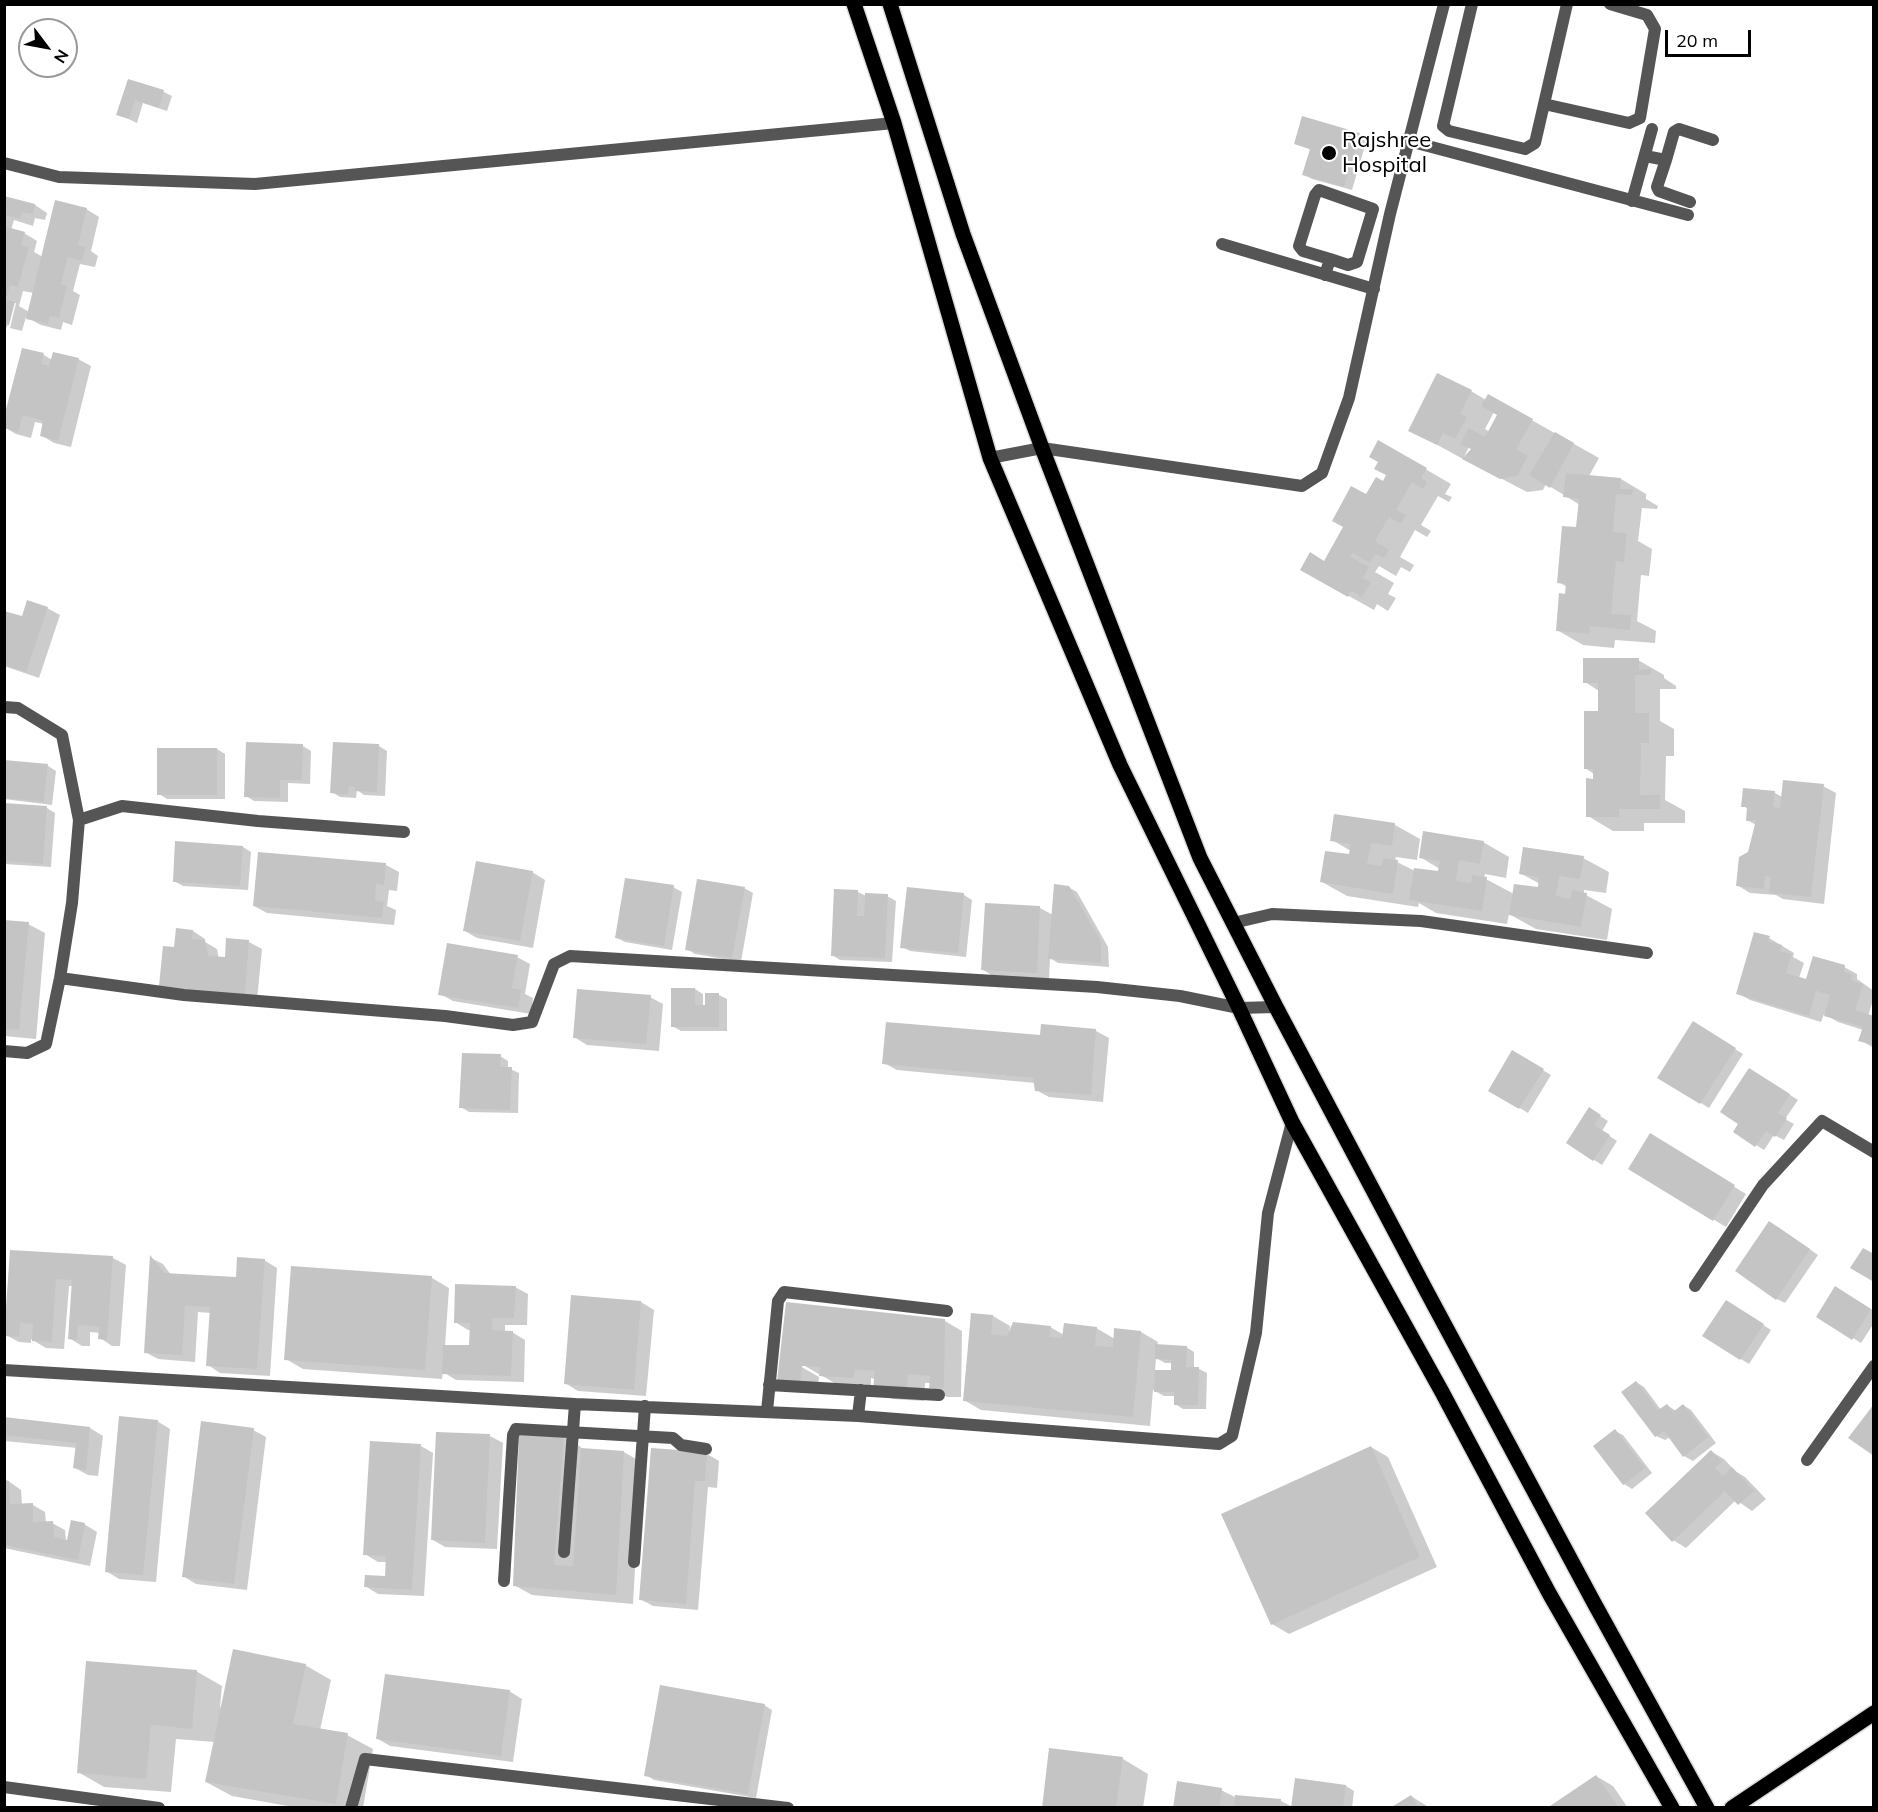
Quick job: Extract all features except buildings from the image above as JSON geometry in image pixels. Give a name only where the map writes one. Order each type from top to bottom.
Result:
[{"type":"main road","points":[[854,4],[894,123],[990,458],[1120,765],[1292,1122],[1442,1392],[1549,1593],[1672,1808]]},
{"type":"main road","points":[[890,4],[963,234],[1200,858],[1276,1007],[1444,1323],[1707,1808]]},
{"type":"main road","points":[[1732,1808],[1874,1713]]},
{"type":"street","points":[[990,458],[1042,447],[1302,486],[1322,473],[1345,409],[1390,214],[1444,4]]},
{"type":"street","points":[[1472,4],[1443,126],[1449,131],[1525,149],[1535,143],[1567,4]]},
{"type":"street","points":[[1544,104],[1629,123],[1640,118],[1655,29],[1647,15],[1610,4]]},
{"type":"street","points":[[4,163],[59,177],[255,184],[894,123]]},
{"type":"street","points":[[1632,201],[1652,129]]},
{"type":"street","points":[[1690,202],[1659,191],[1657,187],[1674,132],[1679,129],[1713,140]]},
{"type":"street","points":[[1409,141],[1688,215]]},
{"type":"street","points":[[1645,156],[1666,160]]},
{"type":"street","points":[[1373,209],[1357,262],[1348,265],[1303,251],[1299,246],[1315,195],[1319,190],[1390,214]]},
{"type":"street","points":[[1222,244],[1374,289]]},
{"type":"street","points":[[1325,275],[1330,259]]},
{"type":"street","points":[[4,707],[18,708],[62,735],[80,820],[72,903],[46,1044],[27,1053],[4,1051]]},
{"type":"street","points":[[80,820],[123,806],[258,821],[404,832]]},
{"type":"street","points":[[1233,923],[1272,914],[1421,921],[1647,953]]},
{"type":"street","points":[[60,978],[184,995],[445,1016],[513,1025],[532,1022],[554,964],[570,957],[1097,987],[1180,996],[1239,1008],[1276,1007]]},
{"type":"street","points":[[1695,1286],[1763,1185],[1822,1121],[1874,1152]]},
{"type":"street","points":[[4,1370],[575,1404],[858,1416],[1219,1444],[1232,1436],[1256,1333],[1268,1213],[1292,1122]]},
{"type":"street","points":[[767,1411],[778,1301],[784,1292],[947,1311]]},
{"type":"street","points":[[1806,1460],[1874,1366]]},
{"type":"street","points":[[769,1385],[939,1395]]},
{"type":"street","points":[[858,1416],[861,1390]]},
{"type":"street","points":[[564,1552],[575,1404]]},
{"type":"street","points":[[634,1562],[645,1406]]},
{"type":"street","points":[[504,1581],[513,1435],[516,1429],[673,1438],[681,1445],[706,1449]]},
{"type":"street","points":[[351,1808],[364,1760],[788,1808]]},
{"type":"street","points":[[4,1787],[159,1808]]},
{"type":"place","name":"Rajshree Hospital","points":[[1329,153]]}]
